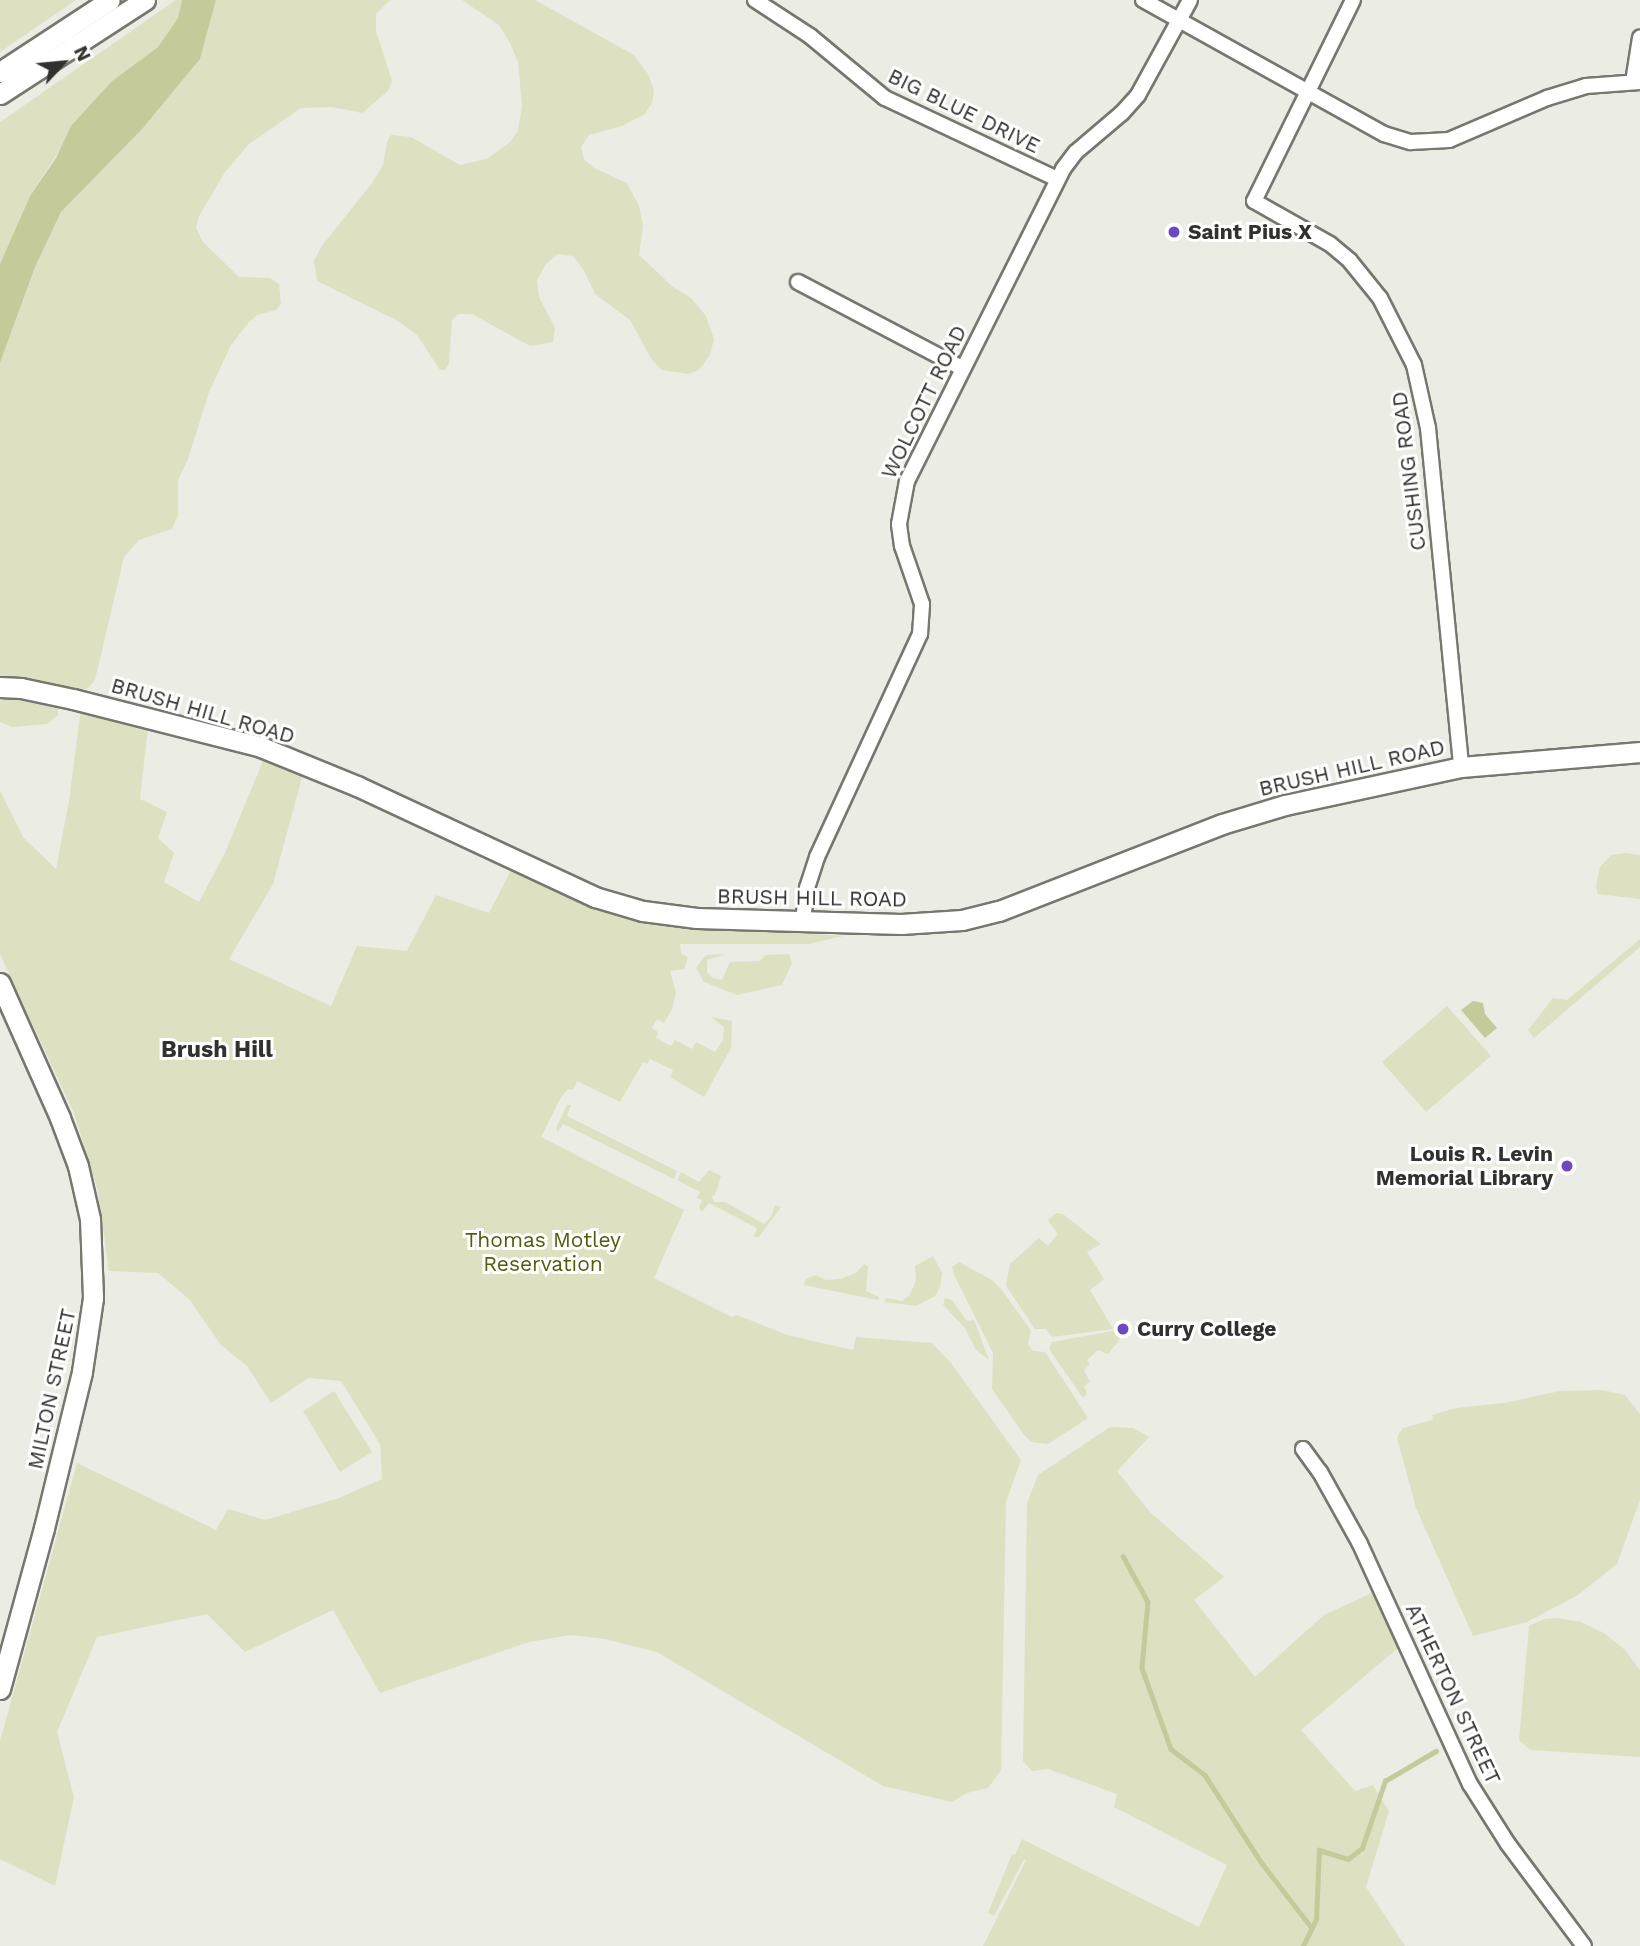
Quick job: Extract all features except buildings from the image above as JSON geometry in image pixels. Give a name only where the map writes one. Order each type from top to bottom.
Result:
[{"type":"street","points":[[0,72],[110,0]]},
{"type":"street","points":[[0,94],[145,0]]},
{"type":"street","name":"BIG BLUE DRIVE","points":[[755,0],[810,36],[885,98],[1058,179]]},
{"type":"street","points":[[1143,0],[1393,138],[1431,143],[1458,137],[1573,89],[1597,84],[1636,82],[1640,38]]},
{"type":"street","name":"WOLCOTT ROAD","points":[[803,920],[807,888],[817,857],[918,644],[922,604],[902,545],[899,524],[900,501],[911,471],[1058,179],[1076,152],[1122,113],[1138,95],[1190,0]]},
{"type":"street","points":[[1306,91],[1353,0]]},
{"type":"street","name":"CUSHING ROAD","points":[[1306,91],[1254,201],[1320,237],[1350,261],[1380,298],[1414,365],[1427,419],[1461,767]]},
{"type":"street","points":[[798,282],[962,368]]},
{"type":"street","name":"BRUSH HILL ROAD","points":[[0,687],[27,689],[83,701],[196,728],[270,751],[357,786],[582,891],[631,909],[697,918],[901,924],[974,918],[1021,904],[1240,817],[1320,796],[1461,767],[1640,752]]},
{"type":"street","name":"MILTON STREET","points":[[0,983],[61,1118],[78,1166],[90,1219],[93,1298],[82,1372],[44,1528],[0,1689]]},
{"type":"street","name":"ATHERTON STREET","points":[[1303,1449],[1320,1472],[1360,1544],[1470,1784],[1508,1843],[1584,1946]]},
{"type":"green space","points":[[0,0],[76,0],[0,52]]},
{"type":"green space","points":[[176,0],[182,0],[178,18],[158,47],[112,81],[83,114],[30,196],[0,264],[0,122]]},
{"type":"green space","points":[[216,0],[390,0],[376,14],[376,31],[392,81],[388,91],[362,113],[332,107],[301,108],[249,144],[225,172],[199,216],[196,228],[203,242],[239,277],[270,278],[279,284],[281,304],[276,310],[257,315],[231,345],[209,392],[188,459],[178,480],[178,515],[172,529],[139,540],[124,557],[95,680],[88,688],[80,690],[40,680],[0,677],[0,363],[35,267],[61,212],[143,128],[200,59]]},
{"type":"green space","points":[[462,0],[535,0],[634,55],[648,74],[654,90],[652,103],[645,114],[622,126],[589,135],[581,147],[584,159],[594,168],[627,183],[639,206],[643,226],[639,255],[673,287],[691,298],[706,316],[714,339],[710,355],[699,370],[688,374],[662,370],[652,360],[630,320],[595,294],[583,269],[573,256],[558,254],[546,264],[537,280],[539,297],[555,328],[553,342],[530,346],[472,314],[458,314],[452,320],[449,364],[445,370],[440,370],[417,335],[398,321],[317,281],[314,261],[321,247],[372,183],[383,165],[391,135],[411,137],[460,165],[487,159],[509,143],[518,131],[522,106],[518,62],[510,43],[499,25]]},
{"type":"green space","points":[[17,695],[58,703],[58,715],[47,724],[12,727],[0,722],[0,696]]},
{"type":"green space","name":"Thomas Motley Reservation","points":[[81,709],[148,727],[140,799],[167,812],[158,838],[174,853],[164,882],[199,902],[224,855],[263,761],[303,774],[273,884],[229,959],[331,1006],[357,946],[407,951],[436,895],[489,913],[511,870],[596,908],[659,924],[843,936],[809,944],[680,944],[681,954],[688,957],[684,969],[670,971],[676,992],[672,1009],[664,1023],[657,1019],[652,1028],[658,1032],[656,1038],[671,1046],[675,1040],[692,1049],[696,1042],[715,1052],[723,1040],[724,1027],[711,1017],[732,1021],[731,1048],[704,1097],[670,1077],[673,1070],[650,1059],[647,1064],[643,1062],[620,1102],[577,1081],[573,1090],[568,1089],[561,1097],[541,1137],[684,1210],[654,1278],[732,1317],[737,1315],[787,1335],[853,1350],[856,1337],[932,1343],[951,1363],[1021,1460],[1006,1502],[1001,1770],[988,1788],[967,1793],[952,1802],[883,1786],[657,1652],[605,1639],[571,1635],[529,1642],[380,1693],[333,1610],[245,1652],[207,1614],[97,1637],[57,1732],[74,1797],[55,1886],[0,1859],[0,1741],[77,1463],[216,1530],[228,1509],[265,1520],[339,1498],[382,1479],[380,1444],[341,1381],[308,1378],[271,1403],[247,1366],[220,1344],[190,1300],[158,1273],[109,1271],[98,1191],[74,1113],[0,954],[0,791],[23,837],[56,869],[69,801]]},
{"type":"green space","points":[[1611,855],[1640,855],[1640,899],[1598,894],[1596,886],[1600,867]]},
{"type":"green space","points":[[1640,939],[1640,947],[1534,1038],[1528,1030],[1553,998],[1567,1000]]},
{"type":"green space","points":[[726,954],[707,960],[707,972],[713,978],[722,980],[730,962],[759,961],[766,955],[789,954],[792,963],[782,985],[737,995],[704,982],[696,968],[706,955]]},
{"type":"green space","points":[[1447,1006],[1491,1056],[1426,1112],[1382,1062]]},
{"type":"green space","points":[[567,1105],[571,1105],[567,1116],[677,1171],[674,1179],[563,1124],[558,1132],[556,1128]]},
{"type":"green space","points":[[709,1170],[721,1176],[715,1195],[712,1196],[714,1202],[725,1202],[764,1224],[771,1217],[775,1205],[781,1207],[759,1237],[754,1237],[757,1228],[709,1203],[702,1212],[699,1208],[702,1200],[697,1198],[700,1192],[677,1180],[681,1172],[699,1182]]},
{"type":"green space","points":[[1056,1213],[1063,1214],[1101,1244],[1087,1252],[1104,1279],[1090,1290],[1113,1329],[1052,1337],[1046,1329],[1035,1329],[1006,1286],[1010,1264],[1039,1238],[1048,1246],[1058,1234],[1048,1220]]},
{"type":"green space","points":[[933,1256],[942,1273],[940,1287],[935,1296],[916,1306],[885,1302],[886,1298],[902,1301],[910,1295],[916,1280],[915,1266]]},
{"type":"green space","points":[[959,1262],[992,1280],[1002,1290],[1031,1331],[1028,1344],[1033,1351],[1045,1352],[1088,1418],[1048,1444],[1032,1442],[1025,1436],[992,1389],[993,1353],[955,1277],[952,1267]]},
{"type":"green space","points":[[864,1264],[868,1266],[866,1291],[879,1297],[878,1300],[804,1285],[806,1279],[816,1275],[826,1280],[840,1279],[856,1273]]},
{"type":"green space","points":[[945,1298],[952,1300],[967,1321],[974,1320],[989,1360],[976,1350],[965,1328],[943,1305]]},
{"type":"green space","points":[[1129,1328],[1108,1354],[1098,1350],[1087,1360],[1090,1364],[1084,1370],[1090,1382],[1084,1386],[1087,1394],[1083,1398],[1049,1349],[1052,1342]]},
{"type":"green space","points":[[1602,1390],[1625,1395],[1640,1414],[1640,1500],[1617,1564],[1578,1595],[1527,1622],[1473,1636],[1416,1508],[1397,1438],[1400,1432],[1403,1428],[1433,1420],[1432,1415],[1456,1408],[1504,1403],[1560,1391]]},
{"type":"green space","points":[[334,1391],[372,1452],[340,1472],[303,1411]]},
{"type":"green space","points":[[1110,1427],[1133,1428],[1149,1437],[1117,1471],[1150,1512],[1224,1577],[1194,1600],[1255,1677],[1324,1615],[1372,1593],[1398,1648],[1301,1730],[1355,1791],[1373,1785],[1389,1811],[1366,1887],[1405,1946],[983,1946],[1026,1860],[1024,1859],[994,1916],[988,1913],[1012,1854],[1015,1855],[1022,1839],[1199,1927],[1227,1865],[1114,1807],[1117,1794],[1048,1769],[1032,1771],[1023,1761],[1027,1503],[1038,1475]]},
{"type":"green space","points":[[1544,1619],[1581,1622],[1604,1633],[1625,1650],[1640,1670],[1640,1757],[1530,1750],[1519,1740],[1529,1626]]},
{"type":"shaded area","points":[[182,0],[216,0],[200,59],[143,128],[61,212],[35,267],[0,363],[0,264],[30,196],[56,158],[71,126],[112,81],[158,47],[178,18]]},
{"type":"shaded area","points":[[1473,1001],[1483,1003],[1485,1014],[1497,1028],[1485,1038],[1461,1010]]},
{"type":"waterway","points":[[1123,1556],[1148,1602],[1142,1668],[1171,1749],[1205,1775],[1261,1862],[1312,1928]]},
{"type":"waterway","points":[[1303,1946],[1316,1919],[1319,1850],[1348,1859],[1362,1848],[1385,1781],[1436,1751]]},
{"type":"place","name":"Saint Pius X","points":[[1174,232]]},
{"type":"place","name":"Louis R. Levin Memorial Library","points":[[1567,1166]]},
{"type":"place","name":"Curry College","points":[[1123,1329]]},
{"type":"district","name":"Brush Hill","points":[[217,1050]]}]
